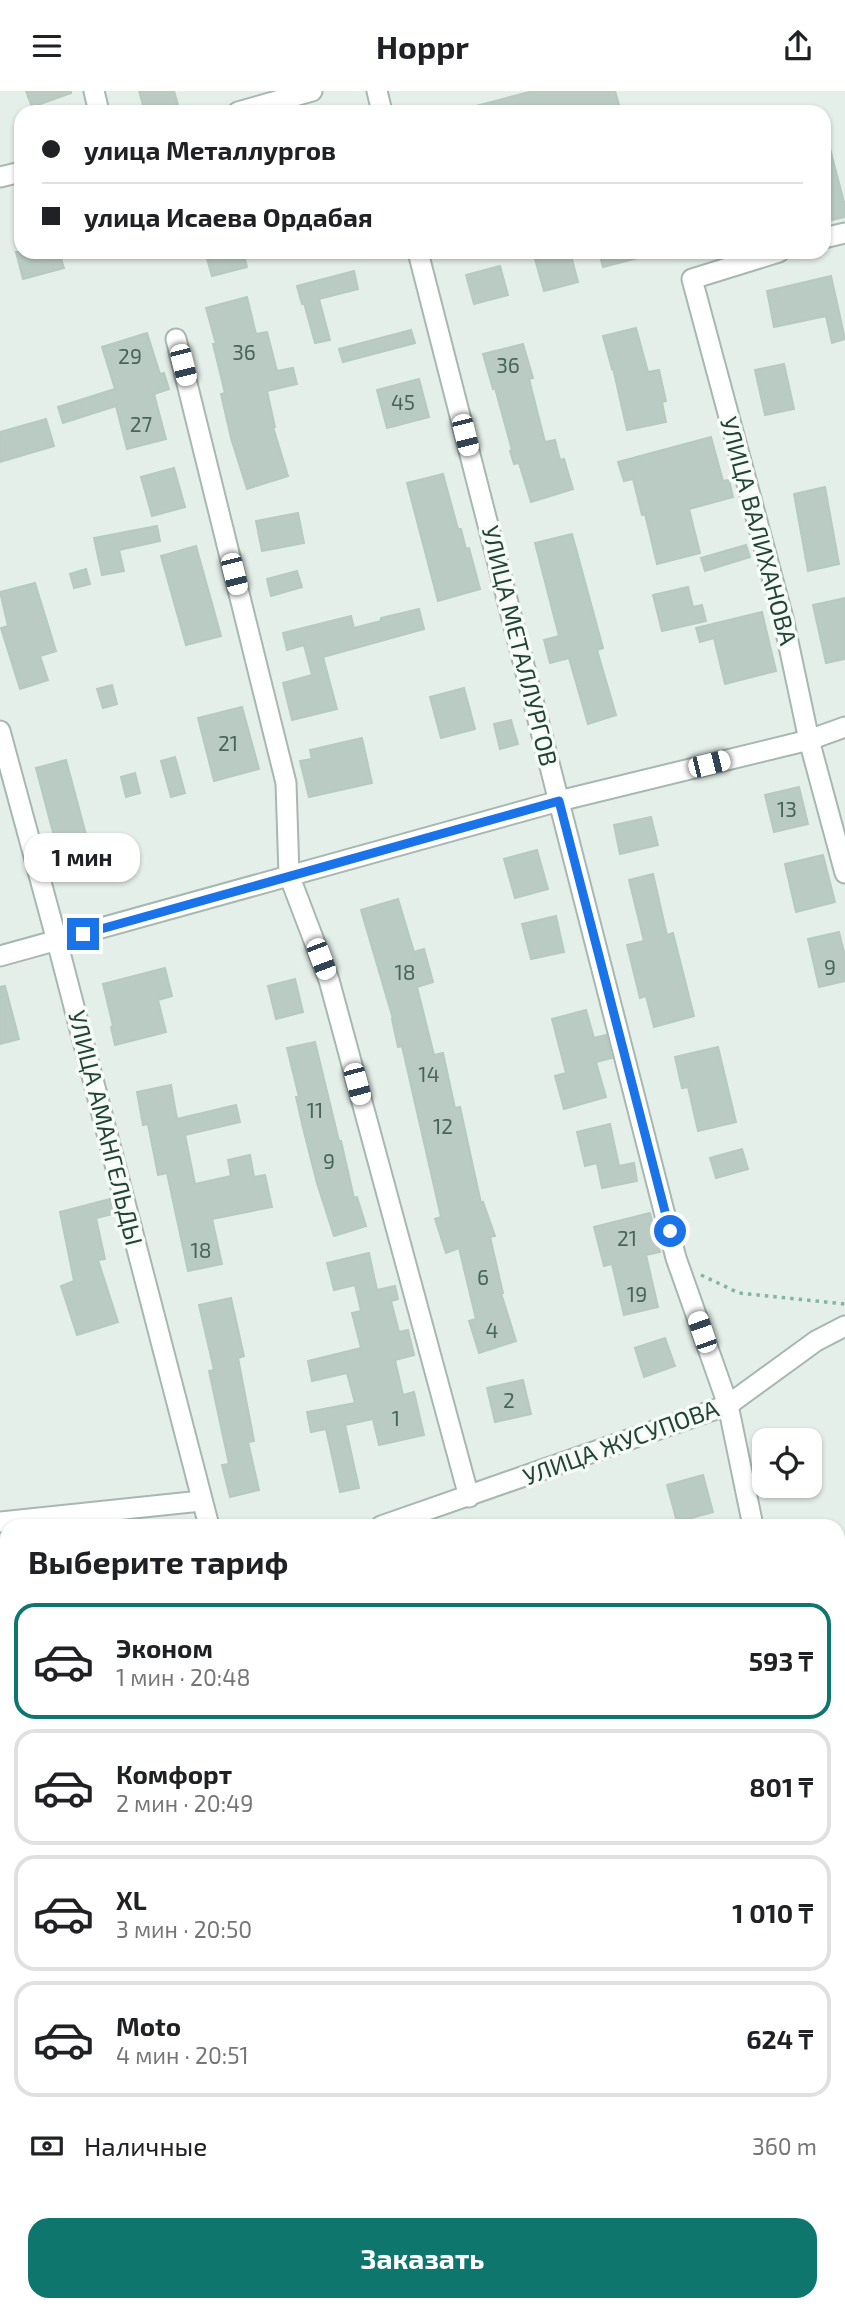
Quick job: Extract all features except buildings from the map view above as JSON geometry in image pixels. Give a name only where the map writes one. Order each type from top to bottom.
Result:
[{"type":"street","points":[[263,105],[312,91]]},
{"type":"street","name":"УЛИЦА МЕТАЛЛУРГОВ","points":[[420,259],[677,1258],[728,1405],[752,1519]]},
{"type":"street","name":"УЛИЦА ВАЛИХАНОВА","points":[[756,259],[692,279],[783,618],[809,740],[845,873]]},
{"type":"street","points":[[176,339],[286,783],[289,875],[329,980],[469,1497]]},
{"type":"street","points":[[0,956],[559,801],[809,740],[845,727]]},
{"type":"street","name":"УЛИЦА АМАНГЕЛЬДЫ","points":[[0,731],[207,1519]]},
{"type":"street","name":"УЛИЦА ЖУСУПОВА","points":[[402,1519],[728,1405],[816,1341],[845,1326]]},
{"type":"street","points":[[29,1519],[201,1501]]},
{"type":"path","points":[[677,1258],[704,1277],[739,1293],[845,1304]]},
{"type":"route","points":[[83,934],[559,801],[670,1231]]}]
